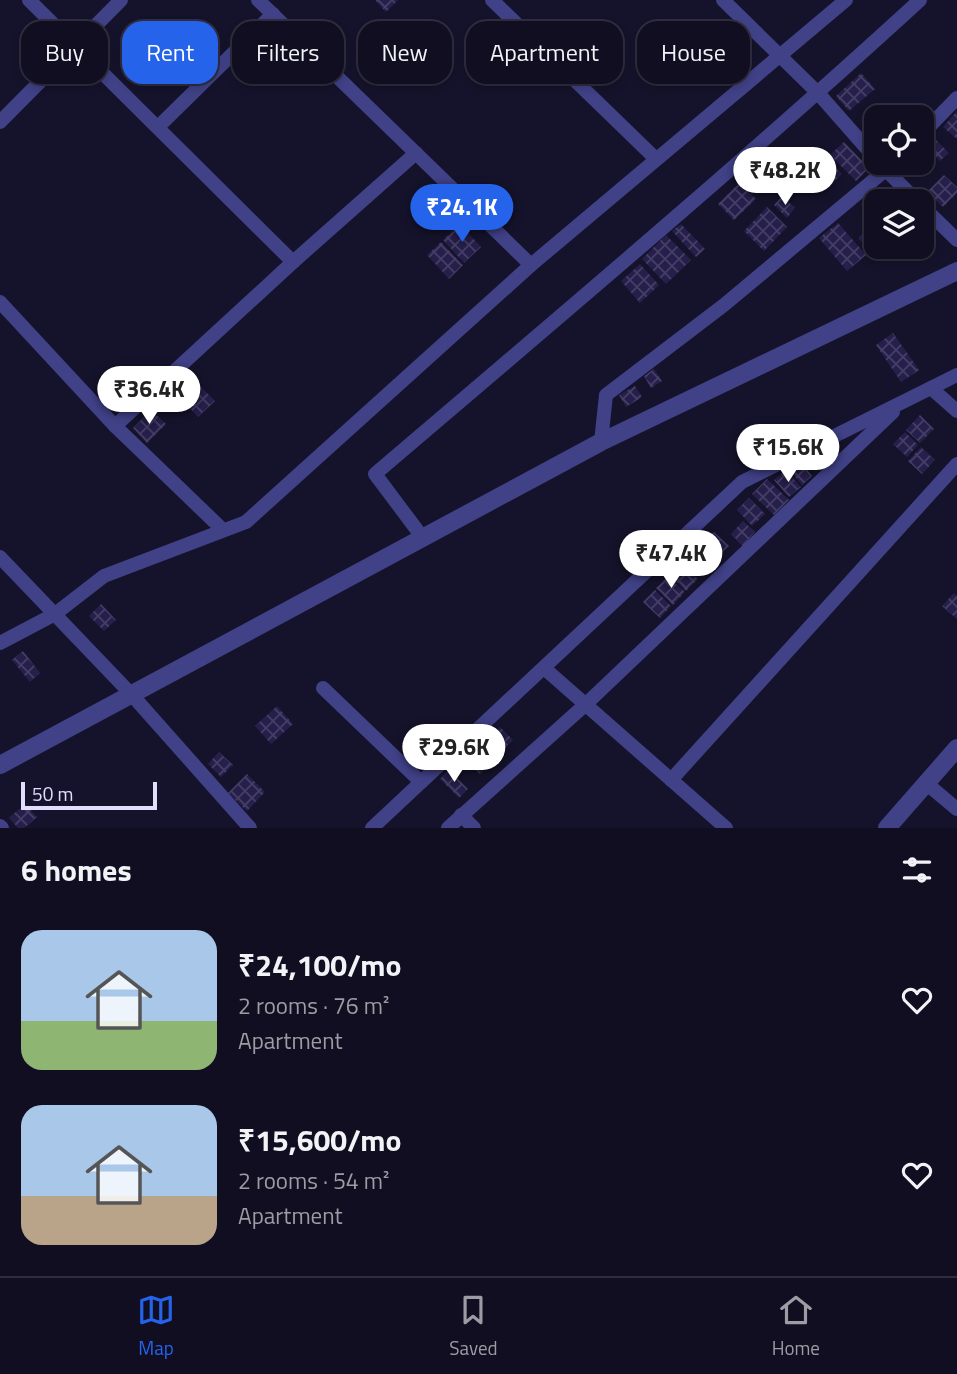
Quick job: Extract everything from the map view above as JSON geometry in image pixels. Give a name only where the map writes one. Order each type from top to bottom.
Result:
[{"type":"street","points":[[29,0],[50,21]]},
{"type":"street","points":[[100,21],[121,0]]},
{"type":"street","points":[[258,0],[531,265]]},
{"type":"street","points":[[492,0],[656,159]]},
{"type":"street","points":[[723,0],[818,93],[864,142]]},
{"type":"street","points":[[0,643],[55,614],[104,576],[246,522],[531,265],[846,0]]},
{"type":"street","points":[[423,538],[375,474],[642,247],[818,93],[919,0]]},
{"type":"street","points":[[158,127],[273,14]]},
{"type":"street","points":[[108,78],[293,262]]},
{"type":"street","points":[[0,122],[38,84]]},
{"type":"street","points":[[934,122],[957,98]]},
{"type":"street","points":[[115,426],[416,153]]},
{"type":"street","points":[[601,442],[606,395],[724,305],[872,175]]},
{"type":"street","points":[[894,175],[907,189]]},
{"type":"street","points":[[934,218],[957,240]]},
{"type":"street","points":[[0,765],[601,442],[957,271]]},
{"type":"street","points":[[0,302],[115,426],[223,530]]},
{"type":"street","points":[[372,828],[742,482],[957,375]]},
{"type":"street","points":[[931,388],[957,411]]},
{"type":"street","points":[[448,828],[586,705],[904,401]]},
{"type":"street","points":[[671,780],[957,464]]},
{"type":"street","points":[[0,557],[132,695],[250,828]]},
{"type":"street","points":[[544,668],[726,828]]},
{"type":"street","points":[[323,688],[421,782]]},
{"type":"street","points":[[887,828],[957,748]]},
{"type":"street","points":[[927,784],[957,809]]},
{"type":"street","points":[[461,816],[474,828]]},
{"type":"building","points":[[375,0],[398,0],[386,12]]},
{"type":"building","points":[[861,73],[875,89],[849,111],[836,96]]},
{"type":"building","points":[[957,111],[957,139],[943,127]]},
{"type":"building","points":[[934,138],[949,153],[940,161],[934,155]]},
{"type":"building","points":[[844,142],[864,163],[864,173],[856,181],[830,155]]},
{"type":"building","points":[[827,159],[842,174],[831,185],[816,171]]},
{"type":"building","points":[[944,175],[957,187],[957,193],[943,207],[934,199],[934,189],[930,189]]},
{"type":"building","points":[[740,182],[756,199],[734,220],[718,204]]},
{"type":"building","points":[[782,196],[795,208],[787,218],[774,205]]},
{"type":"building","points":[[767,207],[787,227],[764,251],[744,231]]},
{"type":"building","points":[[838,223],[864,253],[864,257],[847,271],[819,238]]},
{"type":"building","points":[[460,224],[481,247],[464,263],[443,240]]},
{"type":"building","points":[[681,224],[705,249],[696,257],[672,231]]},
{"type":"building","points":[[864,232],[864,245],[858,238]]},
{"type":"building","points":[[666,235],[691,260],[666,284],[642,259]]},
{"type":"building","points":[[441,242],[463,265],[449,279],[427,255]]},
{"type":"building","points":[[640,264],[659,285],[640,303],[621,281]]},
{"type":"building","points":[[893,333],[919,370],[901,382],[876,345]]},
{"type":"building","points":[[654,369],[662,381],[651,388],[644,376]]},
{"type":"building","points":[[197,383],[215,401],[198,417],[181,399]]},
{"type":"building","points":[[635,386],[642,397],[626,407],[619,395]]},
{"type":"building","points":[[151,410],[166,424],[147,443],[133,428]]},
{"type":"building","points":[[920,415],[934,429],[920,443],[906,430]]},
{"type":"building","points":[[905,432],[918,445],[907,457],[893,444]]},
{"type":"building","points":[[831,443],[843,457],[827,470],[816,457]]},
{"type":"building","points":[[921,447],[935,460],[922,474],[908,461]]},
{"type":"building","points":[[800,461],[812,476],[802,485],[790,471]]},
{"type":"building","points":[[786,470],[801,487],[789,497],[774,480]]},
{"type":"building","points":[[767,479],[789,500],[774,515],[752,494]]},
{"type":"building","points":[[749,498],[765,514],[752,526],[737,510]]},
{"type":"building","points":[[743,521],[755,532],[743,546],[731,534]]},
{"type":"building","points":[[714,532],[729,546],[717,557],[704,543]]},
{"type":"building","points":[[692,556],[704,567],[697,575],[685,563]]},
{"type":"building","points":[[681,563],[698,579],[686,591],[669,575]]},
{"type":"building","points":[[668,576],[685,592],[673,605],[656,588]]},
{"type":"building","points":[[655,590],[671,606],[660,618],[643,602]]},
{"type":"building","points":[[954,593],[957,596],[957,619],[942,606]]},
{"type":"building","points":[[101,604],[116,620],[104,631],[89,616]]},
{"type":"building","points":[[23,651],[40,673],[30,682],[12,660]]},
{"type":"building","points":[[277,706],[293,724],[271,744],[255,726]]},
{"type":"building","points":[[500,727],[513,740],[503,750],[490,738]]},
{"type":"building","points":[[479,748],[493,761],[480,774],[466,760]]},
{"type":"building","points":[[219,752],[233,765],[221,777],[208,764]]},
{"type":"building","points":[[449,770],[468,789],[459,798],[440,779]]},
{"type":"building","points":[[247,774],[265,792],[247,811],[228,793]]},
{"type":"building","points":[[25,804],[37,817],[24,828],[18,828],[9,818]]}]
